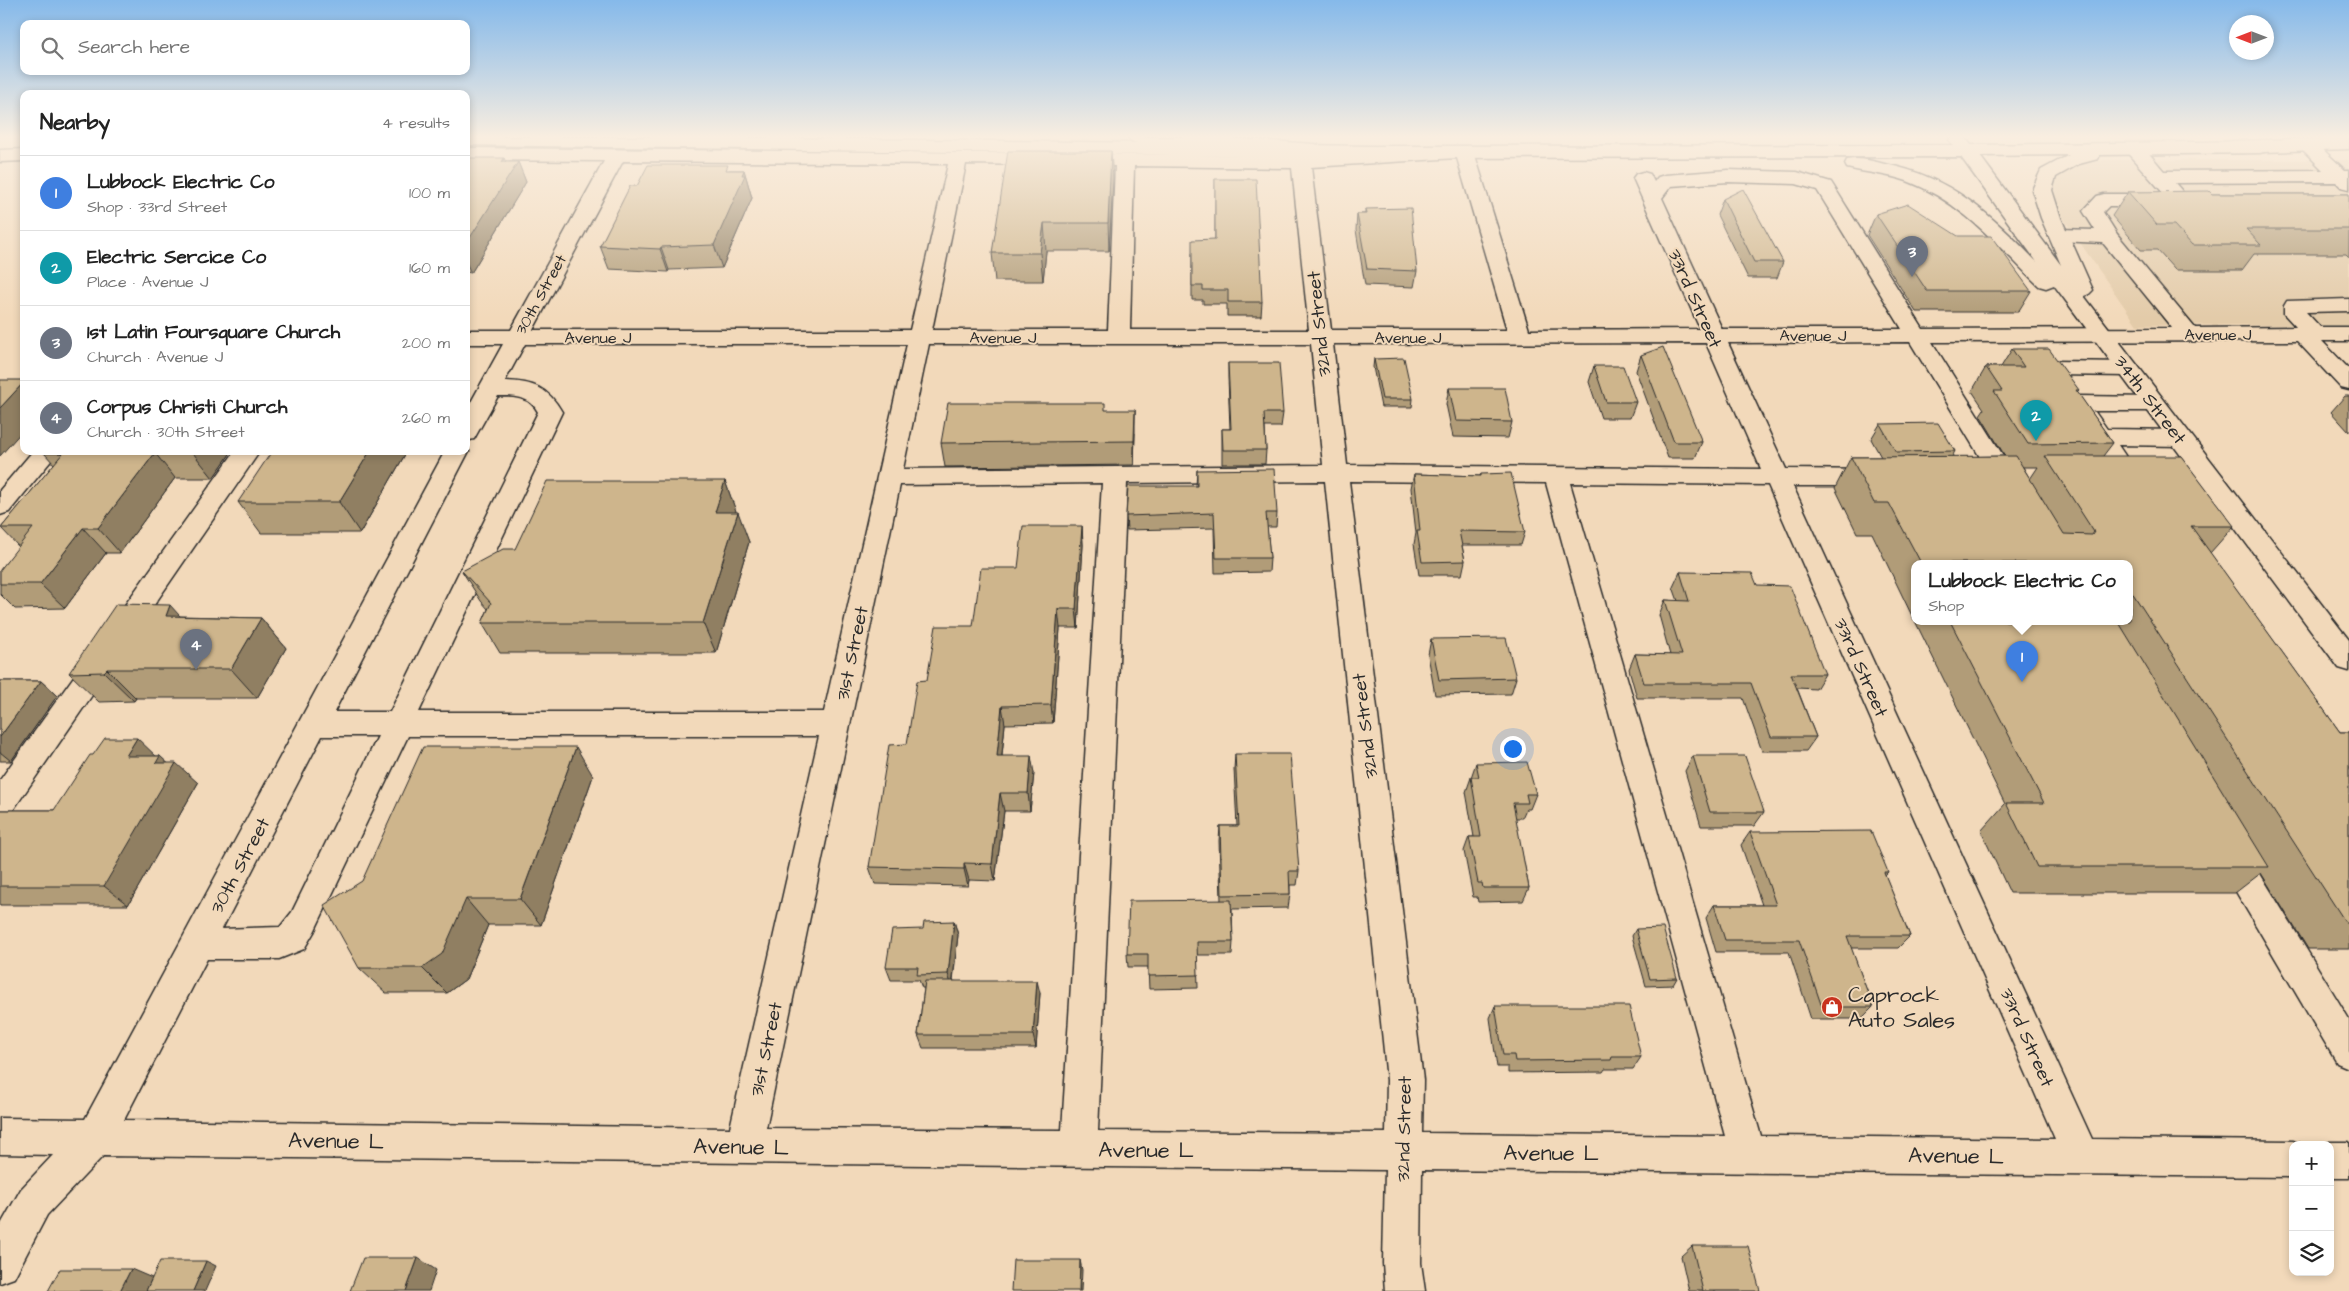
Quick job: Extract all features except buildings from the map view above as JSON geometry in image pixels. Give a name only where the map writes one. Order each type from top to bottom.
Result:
[{"type":"main road","name":"30th Street","points":[[470,426],[593,197]]},
{"type":"main road","name":"31st Street","points":[[744,1146],[950,197]]},
{"type":"main road","points":[[1119,337],[1124,197]]},
{"type":"main road","name":"32nd Street","points":[[1311,197],[1319,337],[1405,1080],[1402,1151],[1402,1262],[1405,1291]]},
{"type":"main road","points":[[1479,197],[1520,336]]},
{"type":"main road","name":"33rd Street","points":[[1651,197],[2081,1156]]},
{"type":"main road","name":"33rd Street","points":[[1831,197],[1918,335]]},
{"type":"main road","points":[[1952,197],[1995,231],[2102,334]]},
{"type":"main road","name":"34th Street","points":[[2001,197],[2154,404],[2349,660]]},
{"type":"main road","points":[[2045,197],[2058,235],[2102,334]]},
{"type":"main road","points":[[2183,197],[2186,200],[2104,200],[2093,211],[2109,237],[2189,334]]},
{"type":"main road","points":[[2058,235],[2109,237]]},
{"type":"main road","points":[[2349,305],[2295,306],[2295,314],[2308,334],[2349,383]]},
{"type":"main road","points":[[2030,334],[2101,437],[2136,476],[2098,476]]},
{"type":"main road","name":"Avenue J","points":[[470,337],[2349,334]]},
{"type":"main road","points":[[1918,335],[2023,508]]},
{"type":"main road","points":[[2053,368],[2128,369]]},
{"type":"main road","points":[[197,944],[278,944],[292,938],[303,922],[550,412],[541,398],[532,392],[521,389],[490,388]]},
{"type":"main road","points":[[2077,403],[2154,404]]},
{"type":"main road","points":[[2101,437],[2180,438]]},
{"type":"main road","points":[[0,506],[44,455]]},
{"type":"main road","points":[[0,804],[245,455]]},
{"type":"main road","name":"30th Street","points":[[0,1264],[34,1202],[96,1136],[454,455]]},
{"type":"main road","points":[[889,477],[1334,473],[1896,478]]},
{"type":"main road","points":[[1079,1148],[1115,475]]},
{"type":"main road","points":[[1556,476],[1748,1153]]},
{"type":"main road","points":[[2181,476],[2209,476]]},
{"type":"main road","points":[[1975,477],[2033,477]]},
{"type":"main road","points":[[313,724],[836,724]]},
{"type":"main road","points":[[2212,823],[2349,1051]]},
{"type":"main road","name":"Avenue L","points":[[0,1136],[744,1146],[2289,1159]]},
{"type":"main road","points":[[2334,1160],[2349,1160]]},
{"type":"shaded area","points":[[2053,197],[2349,197],[2349,325],[2137,325],[2055,204]]},
{"type":"place","name":"1st Latin Foursquare Church","points":[[1912,277]]},
{"type":"place","name":"Electric Sercice Co","points":[[2036,441]]},
{"type":"place","name":"Corpus Christi Church","points":[[196,670]]},
{"type":"place","name":"Lubbock Electric Co","points":[[2022,682]]},
{"type":"place","name":"Caprock Auto Sales","points":[[1832,1007]]}]
